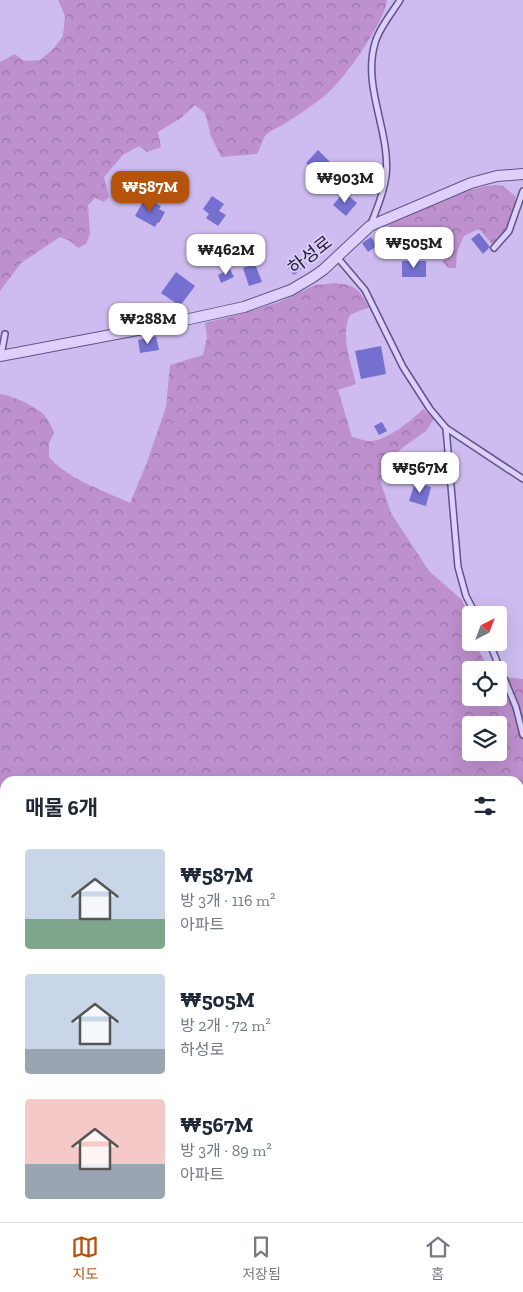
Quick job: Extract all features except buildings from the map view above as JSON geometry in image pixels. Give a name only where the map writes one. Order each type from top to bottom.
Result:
[{"type":"street","name":"하성로","points":[[0,356],[153,327],[244,307],[276,296],[303,284],[324,270],[370,226],[470,183],[498,176],[523,174]]},
{"type":"lane","name":"하성로","points":[[370,226],[381,199],[386,176],[384,144],[376,108],[373,81],[373,55],[375,42],[400,0]]},
{"type":"lane","points":[[494,248],[509,231],[523,191]]},
{"type":"lane","points":[[337,257],[365,290],[412,381],[430,409],[446,428],[523,479]]},
{"type":"lane","points":[[0,356],[5,334]]},
{"type":"lane","points":[[446,428],[458,567],[466,596],[471,606]]},
{"type":"lane","points":[[493,651],[516,707],[523,735]]},
{"type":"green space","points":[[58,0],[387,0],[379,23],[371,37],[340,80],[317,101],[294,118],[267,134],[257,154],[221,157],[211,136],[205,113],[195,105],[181,118],[158,132],[161,147],[147,152],[139,146],[123,155],[104,177],[109,197],[104,202],[95,198],[88,205],[90,234],[86,244],[78,248],[70,241],[60,237],[21,263],[0,291],[0,62],[15,54],[24,61],[40,60],[54,48],[63,36],[65,16]]},
{"type":"green space","points":[[494,185],[503,186],[515,196],[514,209],[509,223],[492,244],[479,229],[464,236],[457,252],[456,268],[448,268],[443,262],[444,242],[440,236],[429,230],[424,230],[416,235],[402,255],[393,257],[388,254],[391,236],[388,226],[394,221],[469,190]]},
{"type":"green space","points":[[336,283],[348,285],[356,289],[369,307],[350,315],[347,323],[346,340],[356,384],[338,390],[352,437],[368,441],[378,440],[400,428],[423,409],[434,419],[426,431],[402,448],[384,466],[381,483],[391,513],[429,571],[462,600],[465,606],[462,606],[462,651],[479,651],[485,661],[462,661],[462,706],[507,706],[507,677],[523,679],[523,776],[0,776],[0,394],[27,403],[45,416],[54,432],[49,444],[49,457],[57,465],[87,484],[130,503],[147,462],[166,407],[170,365],[203,355],[207,337],[205,323],[282,301],[315,285]]}]
